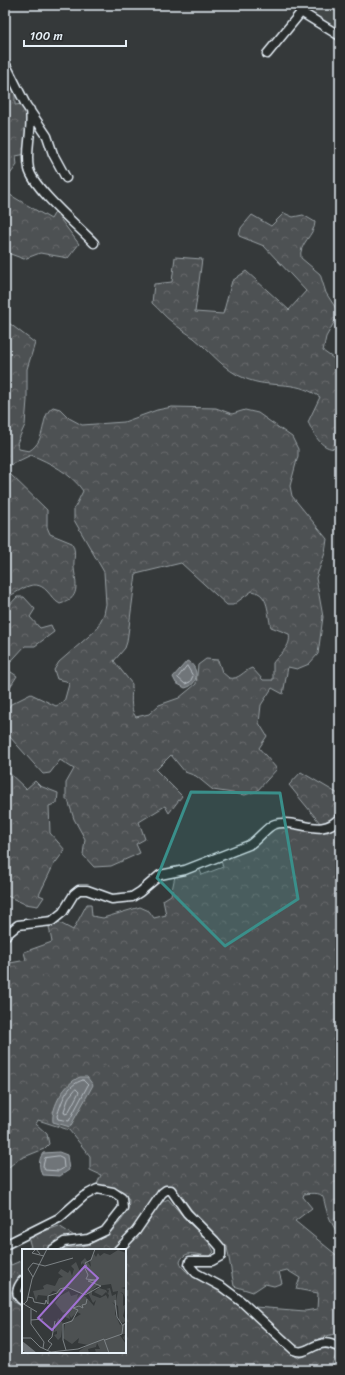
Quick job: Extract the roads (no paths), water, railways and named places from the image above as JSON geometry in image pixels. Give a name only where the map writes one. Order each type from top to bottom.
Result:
[{"type":"street","points":[[267,54],[304,8],[340,36]]},
{"type":"street","points":[[5,63],[30,110],[47,136],[53,154],[66,178]]},
{"type":"street","points":[[30,110],[31,128],[28,163],[30,174],[60,211],[74,221],[94,243]]},
{"type":"street","points":[[5,936],[18,926],[52,921],[63,912],[74,894],[80,890],[87,890],[112,899],[132,897],[160,875],[185,870],[249,845],[257,840],[271,825],[290,823],[321,829],[334,822],[340,816]]},
{"type":"street","points":[[5,1245],[57,1219],[84,1196],[97,1189],[113,1192],[122,1198],[123,1208],[105,1231],[88,1239],[64,1242],[54,1249]]},
{"type":"street","points":[[119,1249],[136,1231],[162,1193],[166,1190],[170,1190],[187,1213],[215,1241],[221,1251],[221,1256],[214,1261],[190,1261],[189,1266],[196,1273],[233,1294],[294,1350],[302,1352],[323,1343],[340,1348]]},
{"type":"street","points":[[22,1281],[17,1290],[18,1296],[22,1300]]},
{"type":"water","points":[[187,661],[194,667],[196,675],[193,683],[185,688],[176,683],[173,677]]},
{"type":"water","points":[[80,1077],[87,1077],[93,1085],[70,1127],[53,1122],[54,1109],[60,1096],[69,1084]]},
{"type":"water","points":[[59,1152],[67,1155],[69,1170],[60,1176],[42,1175],[40,1169],[40,1158],[43,1153]]}]
